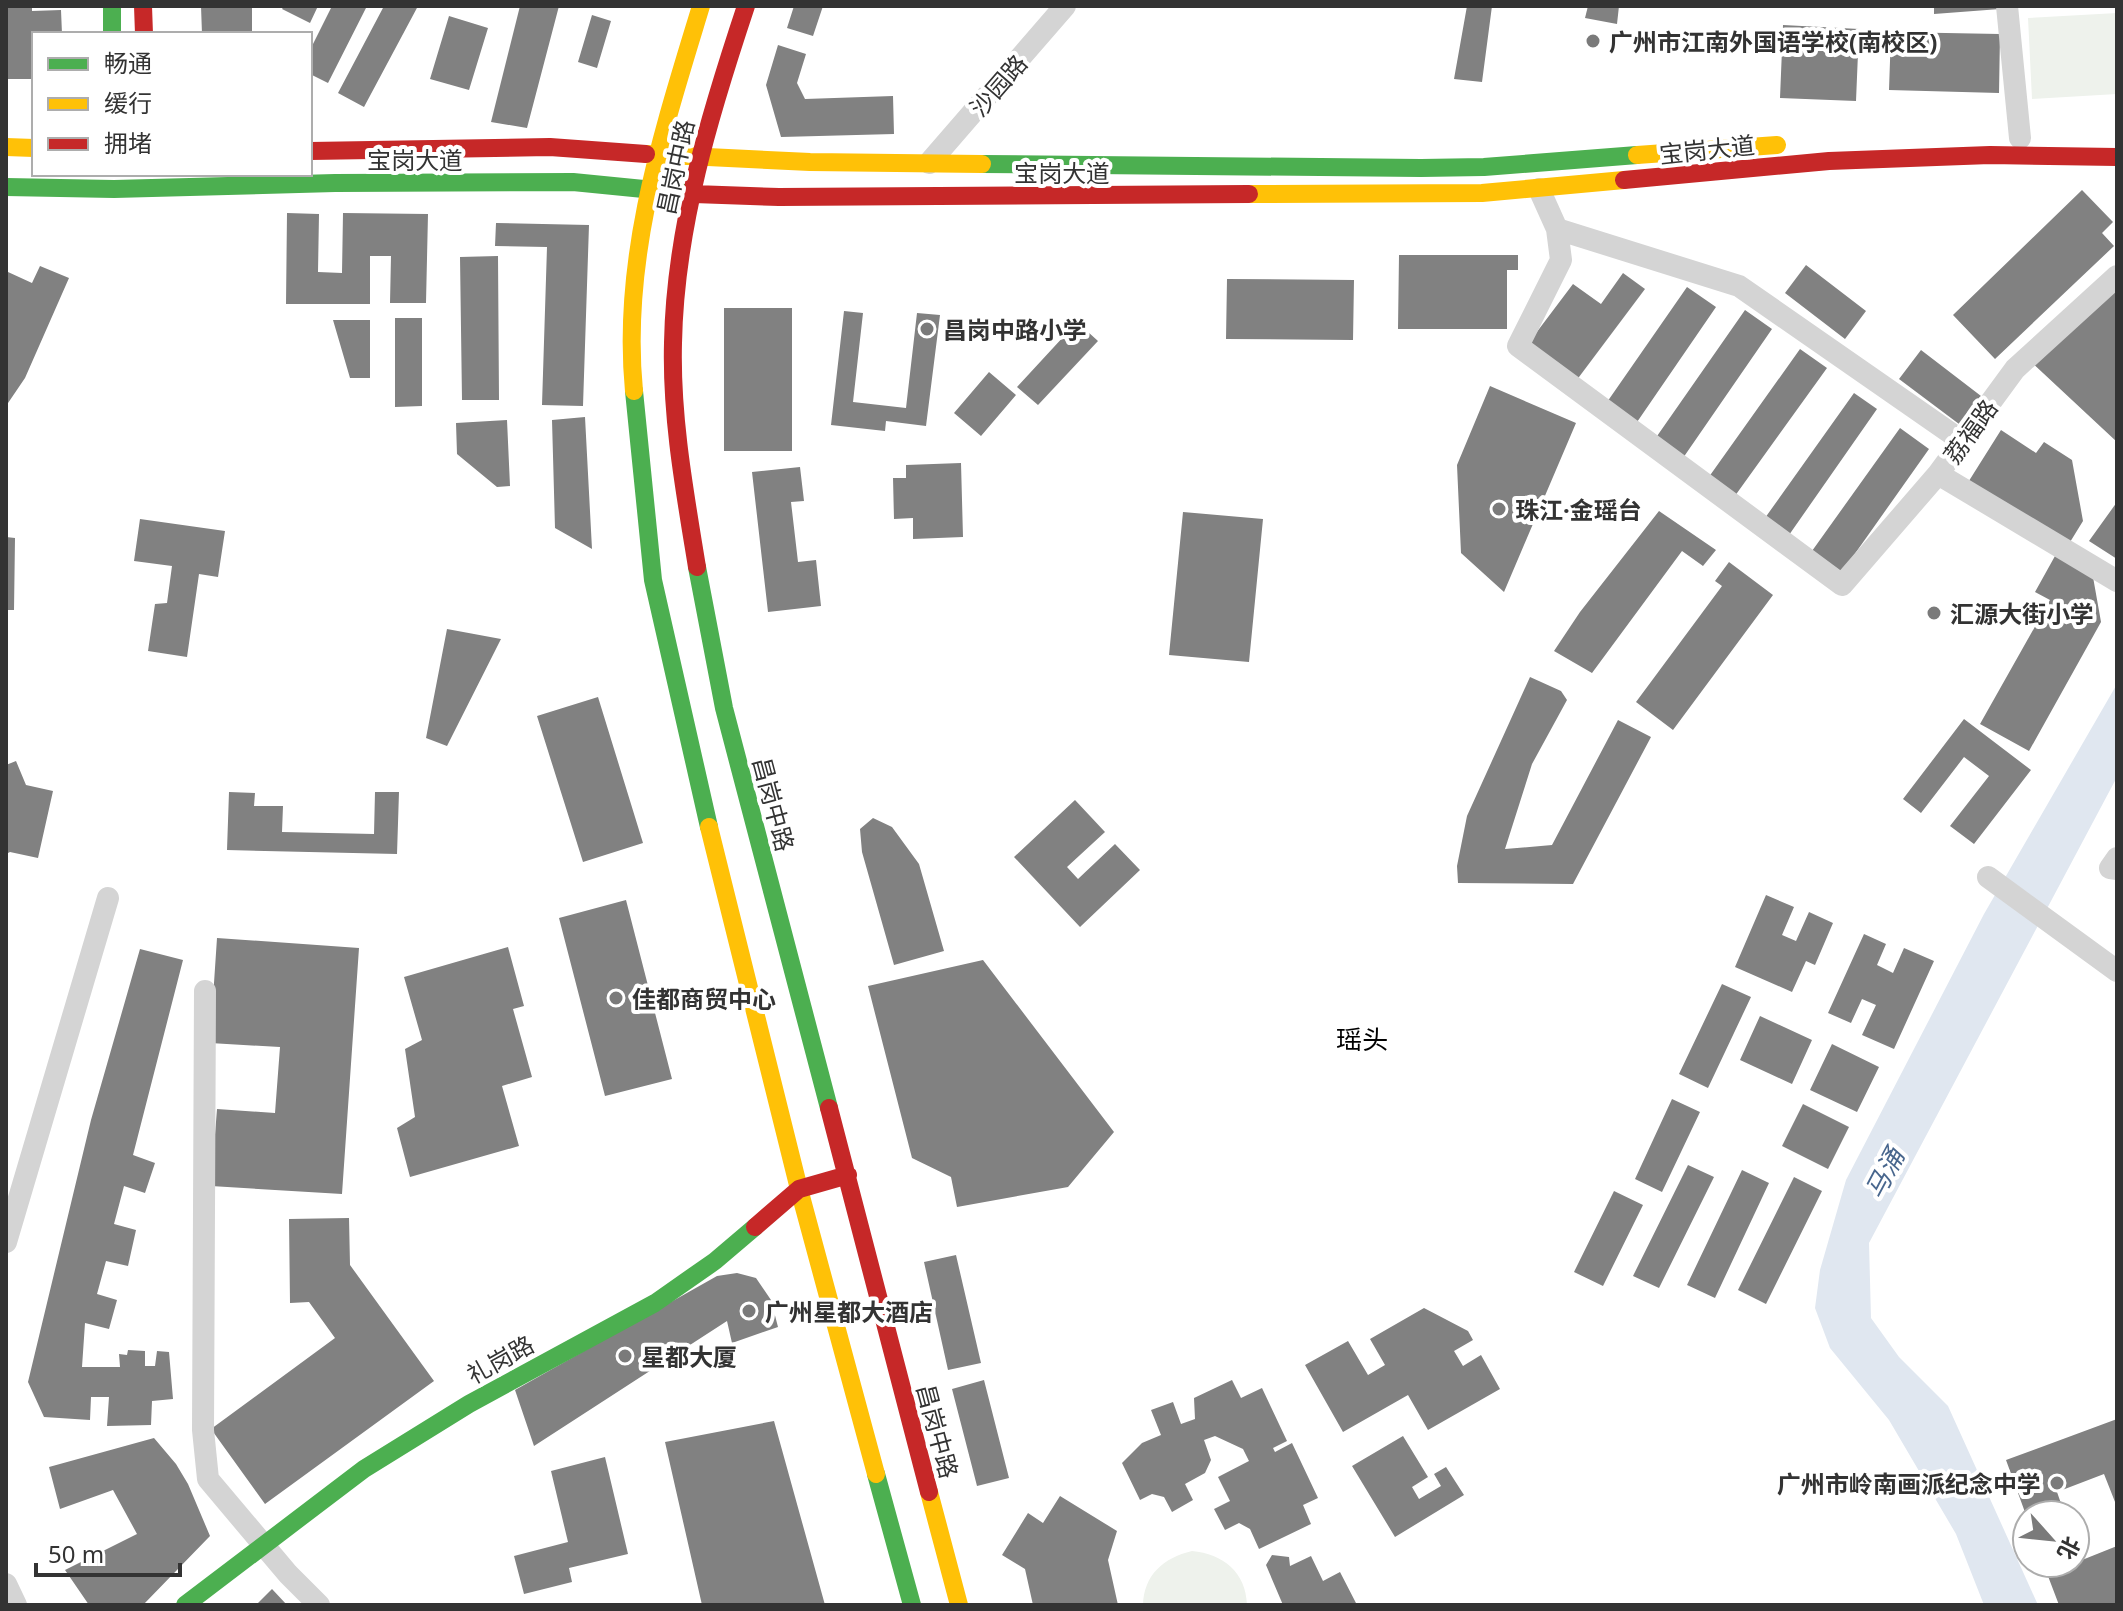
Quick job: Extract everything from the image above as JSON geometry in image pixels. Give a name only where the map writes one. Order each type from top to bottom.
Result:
[{"type":"main road","points":[[112,6],[112,32]]},
{"type":"main road","points":[[143,6],[144,32]]},
{"type":"main road","name":"昌岗中路","points":[[701,6],[656,155],[637,271],[633,386],[653,580],[714,848],[799,1189],[912,1605]]},
{"type":"main road","name":"昌岗中路","points":[[746,6],[699,158],[691,194],[673,331],[674,400],[696,570],[724,708],[959,1605]]},
{"type":"main road","points":[[1944,138],[2089,138]]},
{"type":"main road","name":"宝岗大道","points":[[312,151],[550,147],[699,158],[929,163],[1484,167],[1801,143]]},
{"type":"main road","points":[[6,147],[32,148]]},
{"type":"main road","name":"宝岗大道","points":[[6,187],[114,189],[335,183],[573,182],[691,194],[779,197],[1482,193],[1859,160],[1990,155],[2117,157]]},
{"type":"main road","points":[[774,1088],[790,1103],[804,1101],[821,1077]]},
{"type":"main road","name":"礼岗路","points":[[185,1605],[352,1478],[430,1428],[642,1310],[687,1281],[799,1189],[848,1175]]},
{"type":"street","name":"沙园路","points":[[929,163],[1065,6]]},
{"type":"street","points":[[2007,6],[2020,138]]},
{"type":"street","points":[[1539,189],[1557,229],[1561,260],[1518,346],[1842,585],[1938,474]]},
{"type":"street","points":[[1557,229],[1739,286],[1962,441]]},
{"type":"street","name":"荔福路","points":[[2117,276],[2015,369],[1938,474],[2117,581]]},
{"type":"street","points":[[2117,858],[2110,868],[2117,869]]},
{"type":"street","points":[[1988,877],[2117,971]]},
{"type":"street","points":[[6,1242],[108,898]]},
{"type":"street","points":[[205,991],[203,1430],[208,1479],[262,1544],[319,1605]]},
{"type":"street","points":[[6,1584],[16,1605]]},
{"type":"shaded area","points":[[2117,13],[2117,94],[2032,99],[2028,18]]},
{"type":"shaded area","points":[[1192,1551],[1214,1556],[1231,1567],[1242,1583],[1247,1605],[1143,1605],[1147,1585],[1157,1569],[1172,1558]]},
{"type":"water","name":"马涌","points":[[2117,684],[2117,777],[1869,1243],[1871,1318],[1899,1357],[1948,1406],[2011,1545],[2011,1579],[2026,1579],[2038,1605],[1984,1605],[1956,1534],[1889,1420],[1830,1348],[1815,1308],[1820,1270],[1846,1180],[1984,914]]},
{"type":"building","points":[[6,6],[32,6],[32,11],[61,10],[62,32],[32,32],[32,79],[6,79]]},
{"type":"building","points":[[201,6],[252,6],[252,32],[202,32]]},
{"type":"building","points":[[284,6],[318,6],[310,23],[282,9]]},
{"type":"building","points":[[332,6],[367,6],[328,83],[312,75],[312,46]]},
{"type":"building","points":[[384,6],[418,6],[364,107],[338,93]]},
{"type":"building","points":[[520,6],[559,6],[527,128],[491,122]]},
{"type":"building","points":[[794,6],[823,6],[813,36],[787,28]]},
{"type":"building","points":[[1467,6],[1492,6],[1482,82],[1454,79]]},
{"type":"building","points":[[1588,6],[1619,6],[1617,24],[1585,18]]},
{"type":"building","points":[[1934,6],[2000,6],[2000,9],[1934,14]]},
{"type":"building","points":[[592,15],[611,21],[597,68],[578,62]]},
{"type":"building","points":[[449,16],[488,28],[469,90],[430,79]]},
{"type":"building","points":[[1783,25],[1859,29],[1856,101],[1780,98]]},
{"type":"building","points":[[1891,32],[2000,34],[1999,93],[1889,90]]},
{"type":"building","points":[[778,45],[806,54],[797,83],[805,99],[893,96],[894,134],[781,137],[766,85]]},
{"type":"building","points":[[2082,190],[2113,222],[2102,233],[2114,246],[1995,359],[1953,315]]},
{"type":"building","points":[[287,213],[319,214],[318,272],[342,273],[343,213],[428,214],[426,303],[390,303],[391,256],[370,256],[370,304],[286,304]]},
{"type":"building","points":[[496,223],[589,225],[583,406],[542,405],[547,247],[495,246]]},
{"type":"building","points":[[1399,255],[1518,255],[1518,270],[1507,270],[1507,329],[1398,329]]},
{"type":"building","points":[[498,256],[499,400],[462,400],[460,257]]},
{"type":"building","points":[[1806,265],[1866,311],[1845,339],[1785,293]]},
{"type":"building","points":[[40,266],[69,278],[25,378],[6,406],[6,277],[8,272],[32,283]]},
{"type":"building","points":[[1623,273],[1645,289],[1576,381],[1527,345],[1573,284],[1601,304]]},
{"type":"building","points":[[1227,279],[1354,280],[1353,340],[1226,339]]},
{"type":"building","points":[[2117,284],[2117,442],[2030,361]]},
{"type":"building","points":[[1687,287],[1716,307],[1635,425],[1605,405]]},
{"type":"building","points":[[724,308],[792,308],[792,451],[724,451]]},
{"type":"building","points":[[1745,310],[1772,329],[1683,458],[1655,439]]},
{"type":"building","points":[[844,311],[863,313],[853,402],[906,408],[917,313],[940,315],[926,426],[886,421],[885,431],[831,425]]},
{"type":"building","points":[[395,318],[422,318],[422,406],[395,407]]},
{"type":"building","points":[[333,320],[370,320],[370,378],[350,378]]},
{"type":"building","points":[[1077,322],[1098,341],[1038,405],[1017,387]]},
{"type":"building","points":[[1800,349],[1827,368],[1732,500],[1706,481]]},
{"type":"building","points":[[1921,350],[1981,396],[1959,424],[1899,379]]},
{"type":"building","points":[[989,372],[1016,395],[981,436],[954,413]]},
{"type":"building","name":"珠江·金瑶台","points":[[1490,386],[1576,423],[1504,592],[1461,553],[1457,465]]},
{"type":"building","points":[[1854,393],[1877,409],[1789,535],[1765,518]]},
{"type":"building","points":[[585,417],[592,549],[555,528],[552,420]]},
{"type":"building","points":[[507,420],[510,486],[497,487],[457,454],[456,423]]},
{"type":"building","points":[[1900,428],[1929,449],[1842,572],[1812,551]]},
{"type":"building","points":[[2001,430],[2036,453],[2044,442],[2072,460],[2083,521],[2067,547],[1967,484]]},
{"type":"building","points":[[961,463],[963,537],[913,539],[913,518],[894,519],[893,478],[906,478],[906,465]]},
{"type":"building","points":[[800,467],[804,501],[791,502],[798,562],[816,560],[821,606],[768,612],[752,472]]},
{"type":"building","points":[[2117,502],[2117,559],[2089,541]]},
{"type":"building","points":[[1659,511],[1716,550],[1703,566],[1682,551],[1592,673],[1554,651],[1580,612]]},
{"type":"building","points":[[1183,512],[1263,519],[1249,662],[1169,655]]},
{"type":"building","points":[[140,519],[225,531],[218,577],[199,574],[187,657],[148,651],[155,604],[167,603],[172,566],[134,561]]},
{"type":"building","points":[[6,537],[15,538],[14,610],[6,610]]},
{"type":"building","points":[[2055,556],[2093,577],[2101,622],[2029,751],[1980,724],[2050,600],[2035,592]]},
{"type":"building","points":[[1729,562],[1773,595],[1673,730],[1636,702],[1722,586],[1715,581]]},
{"type":"building","points":[[447,629],[501,639],[447,746],[426,738]]},
{"type":"building","points":[[1530,677],[1561,691],[1567,700],[1532,764],[1505,849],[1552,845],[1618,720],[1651,737],[1573,884],[1458,883],[1457,866],[1467,816]]},
{"type":"building","points":[[598,697],[643,843],[583,862],[537,716]]},
{"type":"building","points":[[1964,719],[2031,770],[1974,844],[1950,826],[1989,776],[1964,757],[1921,813],[1903,799]]},
{"type":"building","points":[[16,761],[26,785],[53,791],[38,858],[10,852],[6,854],[6,765]]},
{"type":"building","points":[[229,792],[255,793],[254,806],[283,806],[282,832],[374,834],[375,792],[399,792],[397,854],[227,850]]},
{"type":"building","points":[[1075,800],[1105,832],[1067,867],[1078,879],[1115,844],[1140,870],[1080,927],[1014,857]]},
{"type":"building","points":[[873,818],[892,827],[919,864],[944,951],[894,965],[862,852],[860,829]]},
{"type":"building","points":[[1766,895],[1794,907],[1782,935],[1796,941],[1809,912],[1833,923],[1815,965],[1806,961],[1792,992],[1735,967]]},
{"type":"building","name":"佳都商贸中心","points":[[626,900],[672,1079],[605,1096],[559,918]]},
{"type":"building","points":[[1864,934],[1886,944],[1877,965],[1893,973],[1904,948],[1934,961],[1894,1049],[1862,1035],[1876,1005],[1862,999],[1851,1023],[1828,1013]]},
{"type":"building","points":[[217,938],[359,948],[342,1194],[211,1186],[217,1109],[275,1113],[280,1047],[210,1043]]},
{"type":"building","points":[[508,947],[524,1006],[513,1009],[532,1077],[502,1086],[519,1146],[410,1177],[397,1128],[415,1117],[405,1049],[422,1040],[404,977]]},
{"type":"building","points":[[140,949],[183,960],[133,1155],[155,1163],[145,1193],[124,1186],[114,1224],[136,1230],[128,1266],[106,1261],[97,1294],[117,1300],[109,1329],[85,1323],[82,1367],[120,1367],[119,1354],[127,1355],[128,1350],[145,1351],[145,1366],[155,1366],[157,1351],[169,1352],[173,1399],[152,1401],[151,1425],[107,1426],[109,1397],[91,1397],[90,1420],[44,1417],[28,1382],[91,1120]]},
{"type":"building","points":[[983,960],[1114,1132],[1068,1187],[957,1207],[951,1177],[912,1158],[868,986]]},
{"type":"building","points":[[1722,984],[1751,997],[1708,1088],[1679,1074]]},
{"type":"building","points":[[1760,1016],[1812,1040],[1792,1084],[1740,1060]]},
{"type":"building","points":[[1832,1044],[1879,1067],[1857,1112],[1810,1090]]},
{"type":"building","points":[[1672,1099],[1700,1112],[1662,1192],[1635,1179]]},
{"type":"building","points":[[1803,1104],[1849,1127],[1828,1169],[1782,1146]]},
{"type":"building","points":[[1688,1165],[1714,1177],[1659,1288],[1633,1276]]},
{"type":"building","points":[[1742,1170],[1769,1183],[1715,1298],[1687,1285]]},
{"type":"building","points":[[1794,1177],[1822,1191],[1766,1304],[1738,1290]]},
{"type":"building","points":[[1614,1191],[1643,1205],[1603,1286],[1574,1272]]},
{"type":"building","points":[[349,1218],[350,1265],[434,1381],[265,1504],[211,1429],[335,1338],[309,1302],[290,1303],[289,1219]]},
{"type":"building","points":[[956,1255],[981,1363],[948,1370],[924,1262]]},
{"type":"building","name":"星都大厦","points":[[737,1273],[756,1278],[771,1300],[778,1327],[732,1343],[727,1321],[534,1446],[515,1390],[717,1276]]},
{"type":"building","points":[[1424,1308],[1468,1331],[1473,1340],[1454,1351],[1463,1366],[1481,1355],[1500,1389],[1428,1430],[1408,1395],[1343,1432],[1305,1365],[1348,1341],[1368,1375],[1385,1365],[1370,1339]]},
{"type":"building","points":[[984,1380],[1009,1478],[977,1486],[952,1389]]},
{"type":"building","points":[[1232,1380],[1241,1398],[1262,1388],[1287,1441],[1273,1448],[1275,1452],[1292,1443],[1318,1498],[1303,1505],[1311,1524],[1259,1549],[1250,1529],[1239,1523],[1225,1530],[1214,1509],[1230,1501],[1218,1477],[1249,1461],[1243,1449],[1215,1436],[1204,1440],[1211,1460],[1205,1473],[1185,1484],[1193,1500],[1172,1512],[1164,1497],[1152,1494],[1140,1500],[1122,1463],[1142,1443],[1161,1435],[1151,1410],[1173,1402],[1181,1424],[1195,1419],[1194,1398]]},
{"type":"building","points":[[2117,1419],[2117,1507],[2104,1474],[2057,1492],[2059,1499],[2020,1499],[2006,1460]]},
{"type":"building","points":[[774,1421],[825,1605],[702,1605],[665,1442]]},
{"type":"building","points":[[1403,1436],[1428,1477],[1412,1487],[1419,1499],[1441,1486],[1434,1474],[1446,1467],[1464,1495],[1395,1537],[1352,1466]]},
{"type":"building","points":[[154,1438],[188,1484],[210,1536],[143,1605],[89,1605],[65,1570],[137,1534],[113,1490],[60,1509],[49,1467]]},
{"type":"building","points":[[605,1457],[628,1554],[569,1568],[572,1582],[524,1594],[514,1556],[568,1542],[551,1471]]},
{"type":"building","points":[[1060,1496],[1117,1531],[1108,1560],[1118,1605],[1033,1605],[1025,1569],[1002,1555],[1028,1513],[1043,1523]]},
{"type":"building","points":[[2117,1546],[2117,1604],[2059,1605],[2049,1579],[2091,1579],[2091,1556]]},
{"type":"building","points":[[1272,1555],[1289,1557],[1290,1566],[1311,1556],[1323,1581],[1340,1572],[1357,1605],[1283,1605],[1266,1565]]},
{"type":"building","points":[[272,1589],[287,1605],[256,1605]]},
{"type":"traffic: fast","points":[[112,6],[112,32]]},
{"type":"traffic: fast","points":[[982,164],[1421,168],[1484,167],[1637,155]]},
{"type":"traffic: fast","points":[[6,187],[114,189],[335,183],[573,182],[694,194]]},
{"type":"traffic: fast","points":[[634,391],[653,580],[709,827]]},
{"type":"traffic: fast","points":[[697,567],[724,708],[829,1108]]},
{"type":"traffic: fast","points":[[185,1605],[364,1469],[469,1404],[655,1303],[715,1261],[755,1227]]},
{"type":"traffic: fast","points":[[876,1474],[912,1605]]},
{"type":"traffic: slow","points":[[634,391],[632,341],[639,244],[660,148],[701,6]]},
{"type":"traffic: slow","points":[[1637,155],[1777,145]]},
{"type":"traffic: slow","points":[[6,147],[32,148]]},
{"type":"traffic: slow","points":[[646,154],[810,162],[982,164]]},
{"type":"traffic: slow","points":[[1249,194],[1482,193],[1624,180]]},
{"type":"traffic: slow","points":[[709,827],[799,1189],[876,1474]]},
{"type":"traffic: slow","points":[[929,1492],[959,1605]]},
{"type":"traffic: jam","points":[[143,6],[144,32]]},
{"type":"traffic: jam","points":[[697,567],[674,399],[675,300],[687,214],[697,172],[746,6]]},
{"type":"traffic: jam","points":[[312,151],[550,147],[646,154]]},
{"type":"traffic: jam","points":[[1624,180],[1829,161],[1990,155],[2117,157]]},
{"type":"traffic: jam","points":[[694,194],[779,197],[1249,194]]},
{"type":"traffic: jam","points":[[829,1108],[929,1492]]},
{"type":"traffic: jam","points":[[755,1227],[799,1189],[848,1175]]},
{"type":"place","name":"广州市江南外国语学校(南校区)","points":[[1593,41]]},
{"type":"place","name":"昌岗中路小学","points":[[927,329]]},
{"type":"place","name":"珠江·金瑶台","points":[[1499,509]]},
{"type":"place","name":"汇源大街小学","points":[[1934,613]]},
{"type":"place","name":"佳都商贸中心","points":[[616,998]]},
{"type":"place","name":"广州星都大酒店","points":[[749,1311]]},
{"type":"place","name":"星都大厦","points":[[625,1356]]},
{"type":"place","name":"广州市岭南画派纪念中学","points":[[2057,1483]]},
{"type":"district","name":"瑶头","points":[[1362,1039]]}]
